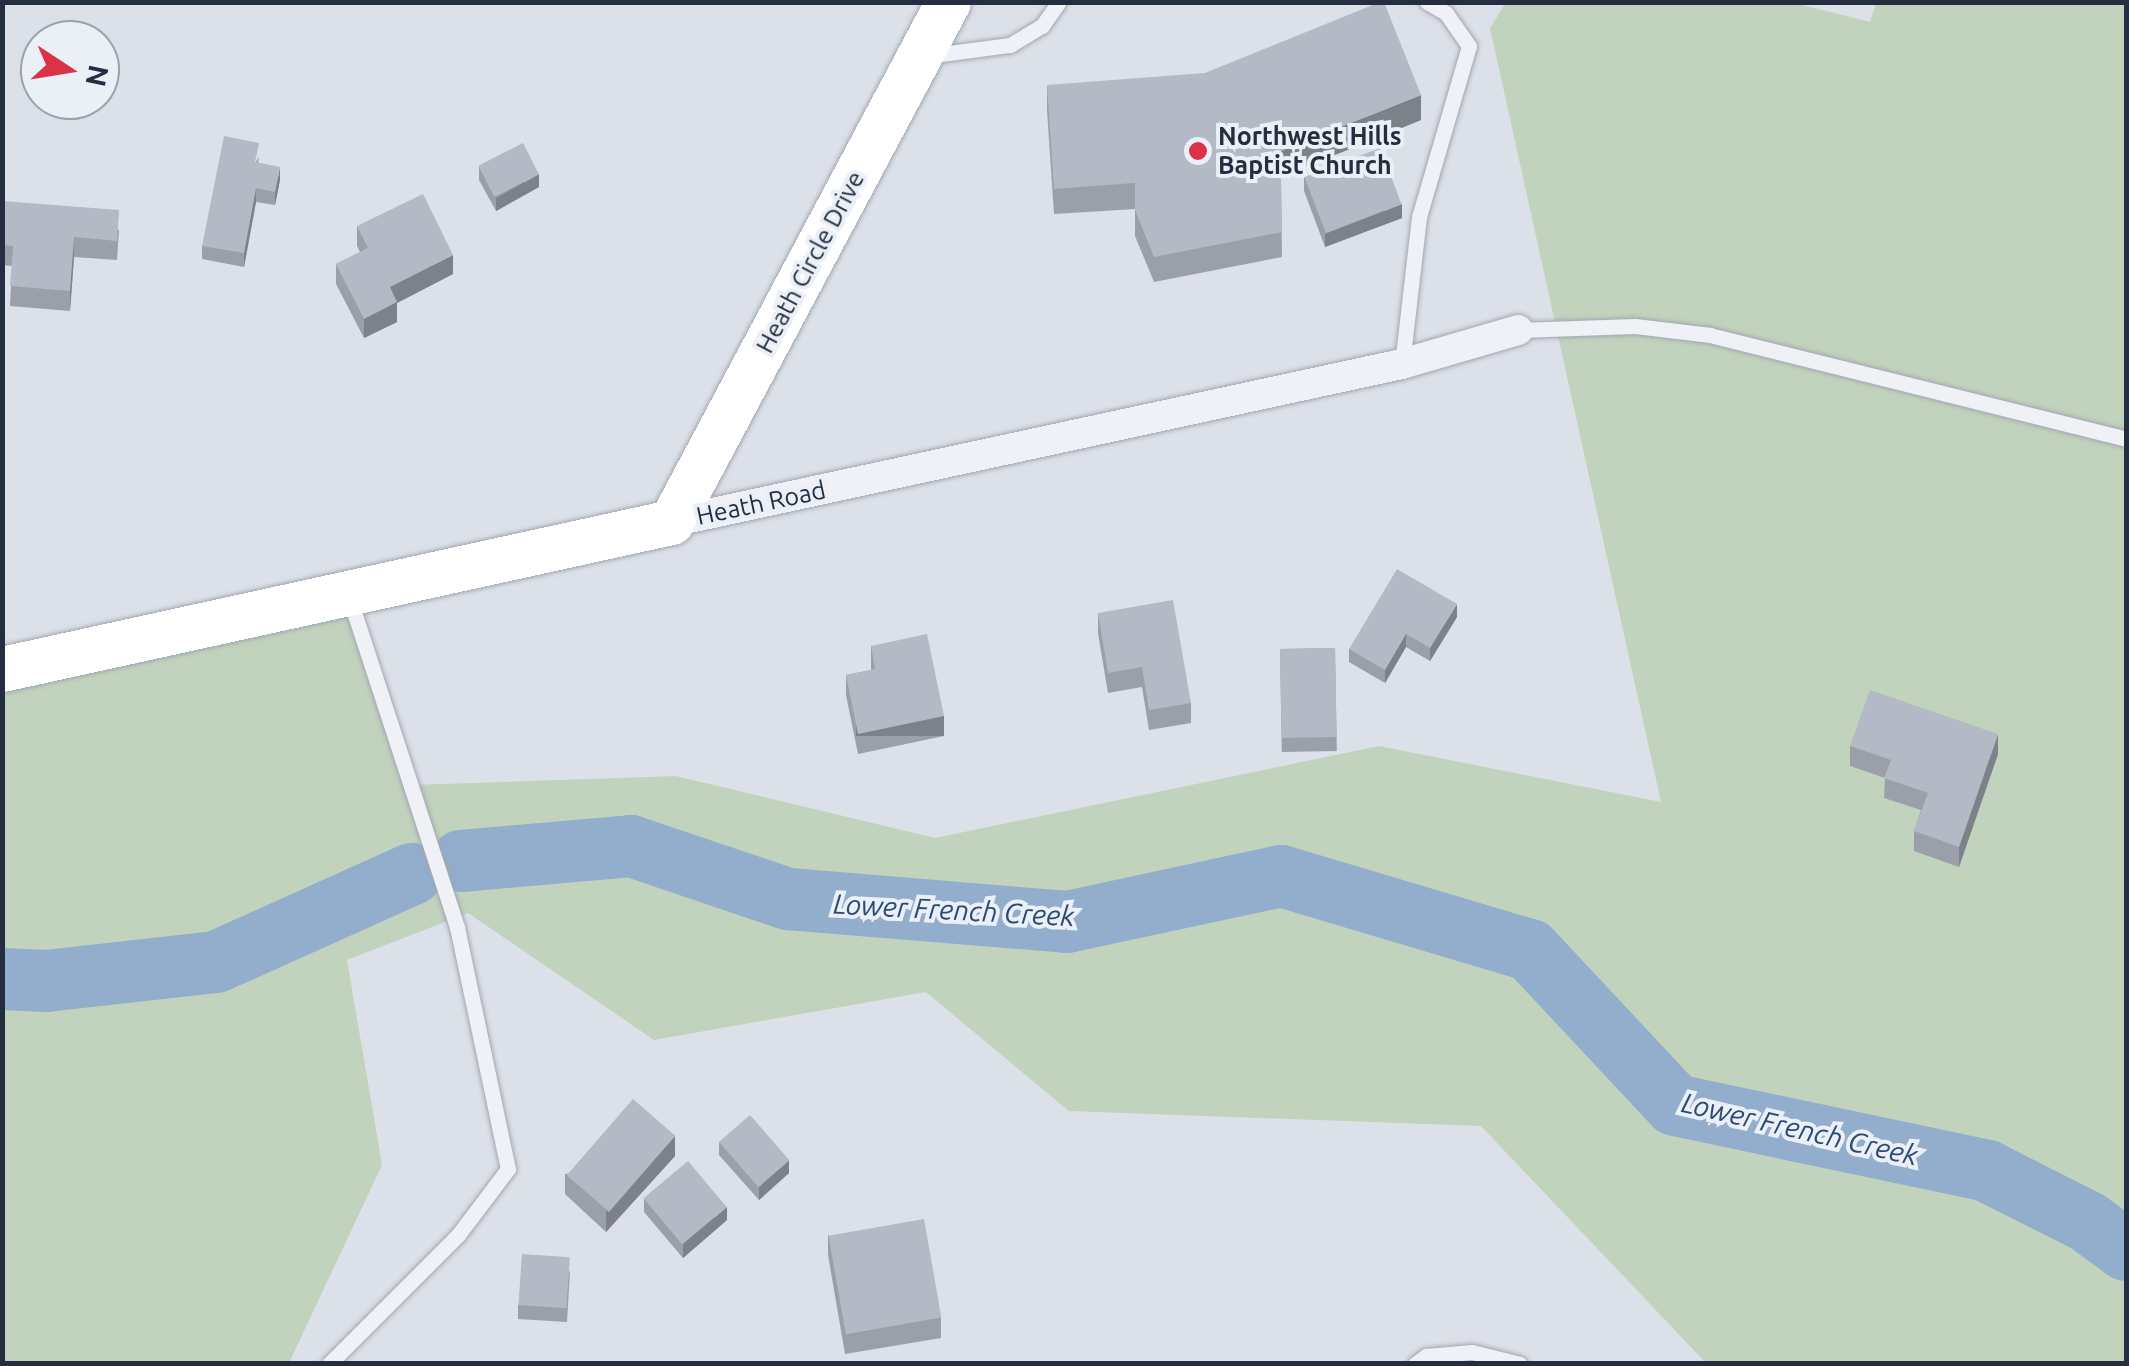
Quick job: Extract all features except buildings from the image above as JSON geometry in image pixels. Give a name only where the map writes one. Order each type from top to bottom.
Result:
[{"type":"street","name":"Heath Circle Drive","points":[[671,522],[948,2]]},
{"type":"street","name":"Heath Road","points":[[2,669],[1402,364],[1518,330]]},
{"type":"lane","points":[[920,56],[1010,45],[1042,26],[1059,2]]},
{"type":"lane","points":[[1402,364],[1419,217],[1468,46],[1446,13],[1426,2]]},
{"type":"lane","points":[[1518,330],[1636,326],[1710,336],[2126,439]]},
{"type":"lane","points":[[329,1364],[458,1235],[508,1169],[457,927],[348,594]]},
{"type":"lane","points":[[1415,1364],[1426,1356],[1472,1352],[1520,1364]]},
{"type":"green space","points":[[1506,2],[1794,3],[1870,22],[1876,3],[2126,3],[2126,1363],[1706,1363],[1481,1126],[1069,1111],[926,992],[654,1040],[468,913],[347,960],[382,1165],[289,1363],[3,1363],[2,669],[348,593],[411,785],[676,776],[935,838],[1379,746],[1661,802],[1490,28]]},
{"type":"waterway","name":"Lower French Creek","points":[[461,861],[631,846],[788,899],[1067,922],[1281,876],[1530,950],[1675,1105],[1987,1171],[2088,1222],[2126,1250]]},
{"type":"waterway","name":"Lower French Creek","points":[[2,979],[46,981],[216,962],[412,874]]},
{"type":"place","name":"Northwest Hills Baptist Church","points":[[1198,151]]}]
